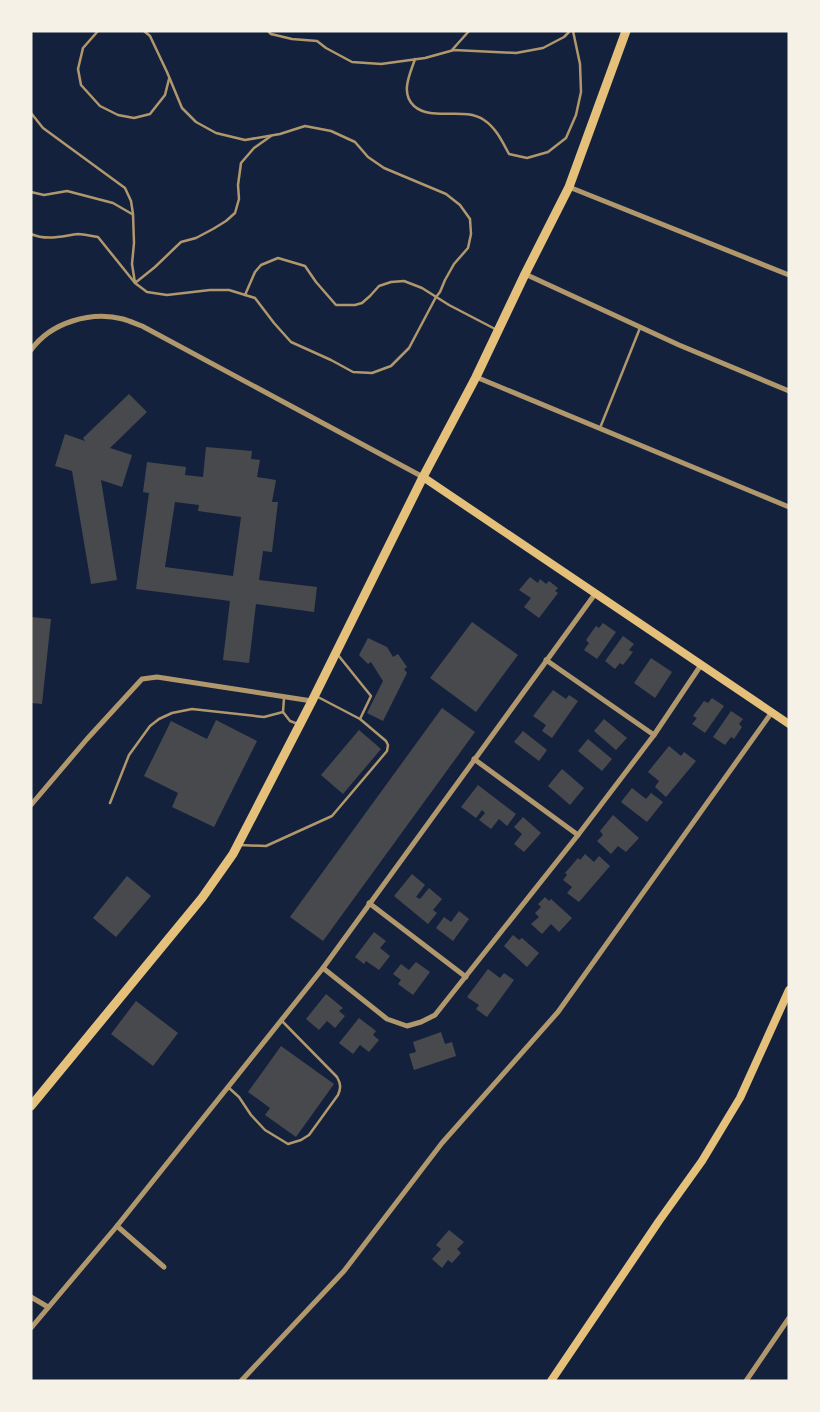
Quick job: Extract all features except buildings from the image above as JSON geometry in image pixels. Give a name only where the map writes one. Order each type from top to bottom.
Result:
[{"type":"main road","points":[[31,1106],[202,898],[238,845],[422,477],[476,377],[569,187],[626,31]]},
{"type":"main road","points":[[422,477],[789,724]]},
{"type":"main road","points":[[552,1381],[653,1229],[707,1153],[740,1098],[789,990]]},
{"type":"street","points":[[569,187],[789,275]]},
{"type":"street","points":[[525,274],[679,345],[789,391]]},
{"type":"street","points":[[31,350],[49,333],[66,323],[102,316],[123,319],[142,326],[422,477]]},
{"type":"street","points":[[476,377],[789,507]]},
{"type":"street","points":[[31,1328],[117,1226],[323,968],[595,594]]},
{"type":"street","points":[[546,660],[654,735]]},
{"type":"street","points":[[323,968],[387,1019],[407,1026],[435,1015],[578,835],[654,735],[701,665]]},
{"type":"street","points":[[31,805],[87,739],[142,679],[158,677],[284,696],[313,698]]},
{"type":"street","points":[[242,1381],[344,1270],[442,1144],[558,1012],[772,712]]},
{"type":"street","points":[[474,759],[578,835]]},
{"type":"street","points":[[369,903],[466,977]]},
{"type":"street","points":[[117,1226],[164,1267]]},
{"type":"street","points":[[31,1297],[48,1307]]},
{"type":"street","points":[[746,1381],[789,1318]]},
{"type":"lane","points":[[98,31],[83,48],[78,69],[81,85],[100,106],[118,115],[134,118],[150,114],[165,95],[170,78]]},
{"type":"lane","points":[[31,234],[38,238],[80,234],[98,237],[135,283],[147,292],[167,295],[210,290],[229,290],[255,298],[274,324],[291,342],[353,372],[372,373],[391,366],[409,348],[454,264],[468,248],[471,234],[470,219],[460,205],[446,194],[384,168],[368,158],[355,142],[330,132],[305,126],[244,140],[216,133],[196,122],[182,108],[150,36],[144,31]]},
{"type":"lane","points":[[268,31],[271,34],[292,39],[317,41],[352,62],[381,64],[451,51],[516,52],[543,48],[571,31],[580,64],[581,92],[576,115],[566,138],[548,152],[527,158],[509,154],[497,131],[483,119],[470,114],[433,114],[416,108],[409,101],[406,89],[415,59]]},
{"type":"lane","points":[[451,51],[469,31]]},
{"type":"lane","points":[[31,113],[43,128],[125,188],[131,201],[133,214],[134,243],[132,264],[135,283]]},
{"type":"lane","points":[[135,283],[181,242],[196,238],[213,229],[226,221],[235,212],[239,199],[238,185],[241,163],[254,148],[272,135]]},
{"type":"lane","points":[[31,192],[44,195],[67,191],[113,203],[133,214]]},
{"type":"lane","points":[[244,295],[255,272],[261,265],[278,258],[305,266],[336,305],[362,303],[379,286],[391,282],[404,281],[422,288],[449,305],[498,331]]},
{"type":"lane","points":[[600,428],[641,327]]},
{"type":"lane","points":[[336,652],[371,696],[360,718]]},
{"type":"lane","points":[[284,696],[283,712],[290,722],[300,724]]},
{"type":"lane","points":[[238,845],[266,846],[332,816],[387,751],[388,745],[386,741],[360,718],[313,698]]},
{"type":"lane","points":[[110,803],[129,755],[150,726],[159,719],[172,713],[192,709],[264,717],[283,712]]},
{"type":"lane","points":[[228,1087],[239,1097],[251,1115],[265,1130],[281,1141],[288,1144],[293,1143],[310,1135],[338,1095],[341,1083],[281,1020]]}]
